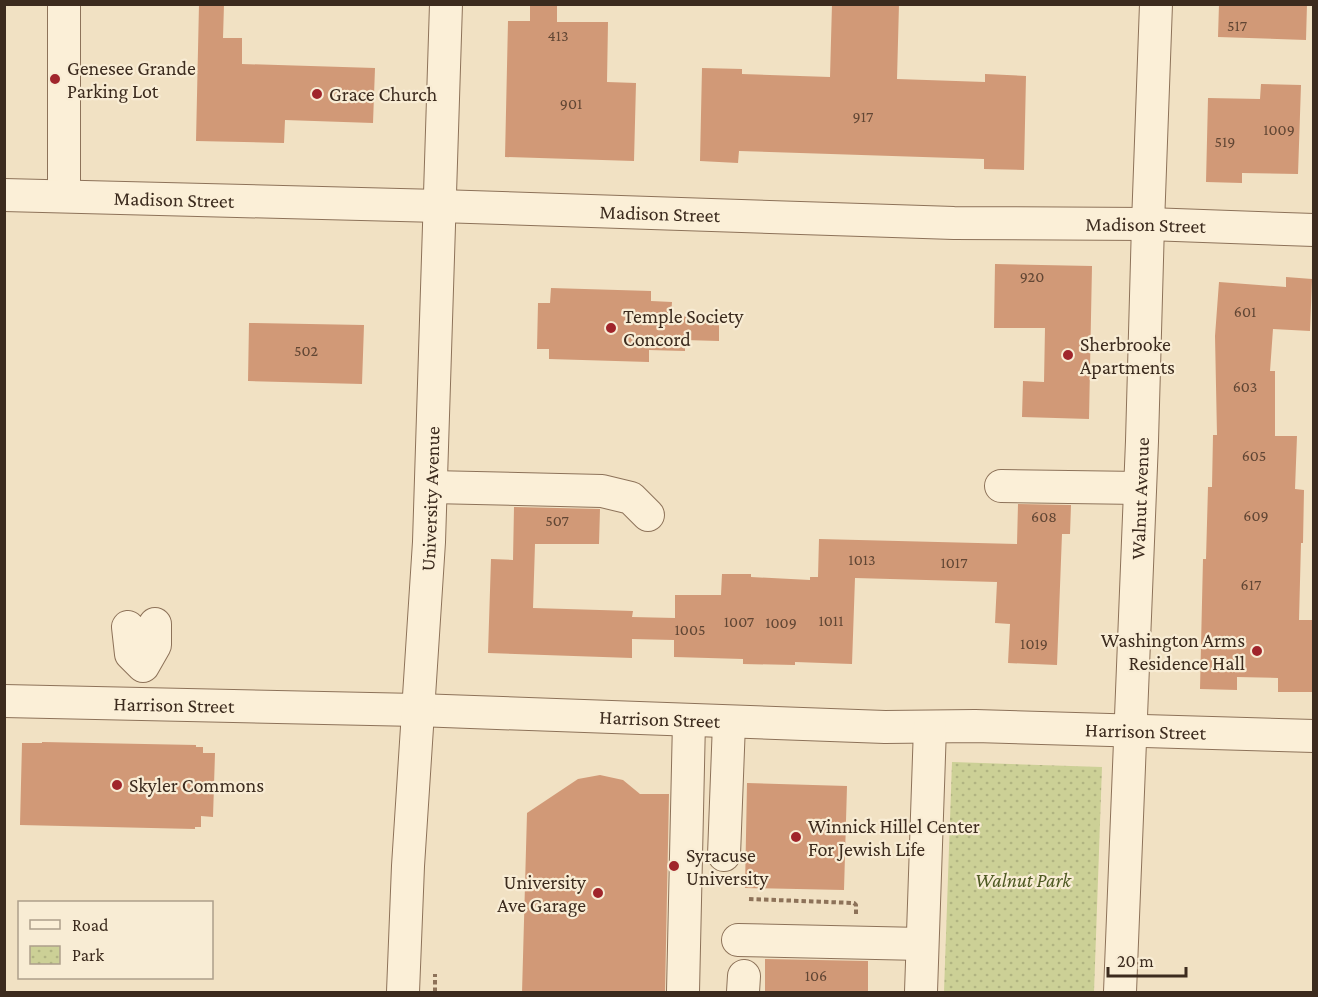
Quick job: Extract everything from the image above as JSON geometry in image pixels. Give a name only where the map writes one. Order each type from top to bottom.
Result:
[{"type":"street","points":[[64,4],[64,196]]},
{"type":"street","name":"University Avenue","points":[[403,993],[417,710],[429,542],[446,4]]},
{"type":"street","name":"Walnut Avenue","points":[[1120,993],[1156,4]]},
{"type":"street","name":"Madison Street","points":[[4,195],[439,206],[954,224],[1148,224],[1314,230]]},
{"type":"street","points":[[1001,486],[1140,488]]},
{"type":"street","points":[[431,487],[602,491],[631,498],[648,515]]},
{"type":"street","name":"Harrison Street","points":[[4,701],[417,710],[885,728],[1130,730],[1314,736]]},
{"type":"street","points":[[683,993],[689,721]]},
{"type":"street","points":[[724,855],[729,723]]},
{"type":"street","points":[[921,993],[930,727]]},
{"type":"street","points":[[738,939],[922,944]]},
{"type":"path","points":[[748,899],[854,903],[856,905],[855,920]]},
{"type":"green space","name":"Walnut Park","points":[[952,762],[1102,767],[1094,992],[944,992]]},
{"type":"building","points":[[199,4],[224,4],[223,38],[242,38],[242,64],[375,68],[373,123],[285,120],[284,143],[196,141]]},
{"type":"building","points":[[530,4],[557,4],[557,22],[608,22],[607,82],[636,83],[634,161],[505,157],[508,21],[530,21]]},
{"type":"building","points":[[832,4],[899,4],[897,79],[985,82],[985,74],[1026,76],[1024,170],[984,169],[984,159],[739,151],[738,163],[700,161],[702,68],[742,69],[742,74],[830,77]]},
{"type":"building","points":[[1219,4],[1307,4],[1306,40],[1218,37]]},
{"type":"building","points":[[1261,84],[1301,85],[1298,174],[1242,173],[1242,183],[1206,182],[1208,98],[1260,99]]},
{"type":"building","name":"Sherbrooke Apartments","points":[[995,264],[1092,266],[1089,419],[1022,417],[1023,381],[1044,382],[1045,328],[994,328]]},
{"type":"building","points":[[1286,277],[1312,279],[1310,331],[1273,329],[1270,371],[1275,371],[1275,436],[1297,436],[1295,489],[1304,490],[1299,620],[1314,620],[1314,692],[1278,692],[1278,678],[1237,677],[1237,690],[1200,689],[1203,559],[1206,559],[1208,487],[1212,487],[1213,435],[1217,435],[1215,336],[1219,282],[1286,287]]},
{"type":"building","name":"Temple Society Concord","points":[[551,288],[651,291],[651,301],[672,302],[671,316],[719,318],[719,341],[685,340],[685,351],[649,350],[649,362],[549,359],[549,349],[537,349],[538,303],[550,303]]},
{"type":"building","points":[[249,323],[364,325],[362,384],[248,381]]},
{"type":"building","points":[[1018,504],[1071,505],[1070,534],[1062,534],[1057,665],[1008,663],[1010,624],[995,623],[997,582],[855,578],[852,664],[795,662],[795,665],[743,664],[743,659],[674,657],[674,640],[632,639],[632,658],[488,653],[491,559],[513,560],[514,507],[600,509],[599,544],[535,544],[533,608],[633,611],[632,617],[675,618],[675,595],[721,595],[722,574],[751,574],[751,577],[810,580],[810,577],[818,577],[819,539],[1017,544]]},
{"type":"building","name":"Skyler Commons","points":[[22,743],[203,747],[203,753],[215,753],[213,817],[201,816],[201,827],[195,827],[195,829],[20,825]]},
{"type":"building","name":"University Ave Garage","points":[[600,775],[623,780],[640,794],[669,794],[665,993],[522,993],[527,813],[578,779]]},
{"type":"building","name":"Winnick Hillel Center For Jewish Life","points":[[747,783],[847,786],[844,890],[745,888]]},
{"type":"building","points":[[765,959],[868,961],[868,993],[765,993]]},
{"type":"place","name":"Genesee Grande Parking Lot","points":[[55,79]]},
{"type":"place","name":"Grace Church","points":[[317,94]]},
{"type":"place","name":"Temple Society Concord","points":[[611,328]]},
{"type":"place","name":"Sherbrooke Apartments","points":[[1068,355]]},
{"type":"place","name":"Washington Arms Residence Hall","points":[[1257,651]]},
{"type":"place","name":"Skyler Commons","points":[[117,785]]},
{"type":"place","name":"Winnick Hillel Center For Jewish Life","points":[[796,837]]},
{"type":"place","name":"Syracuse University","points":[[674,866]]},
{"type":"place","name":"University Ave Garage","points":[[598,893]]}]
